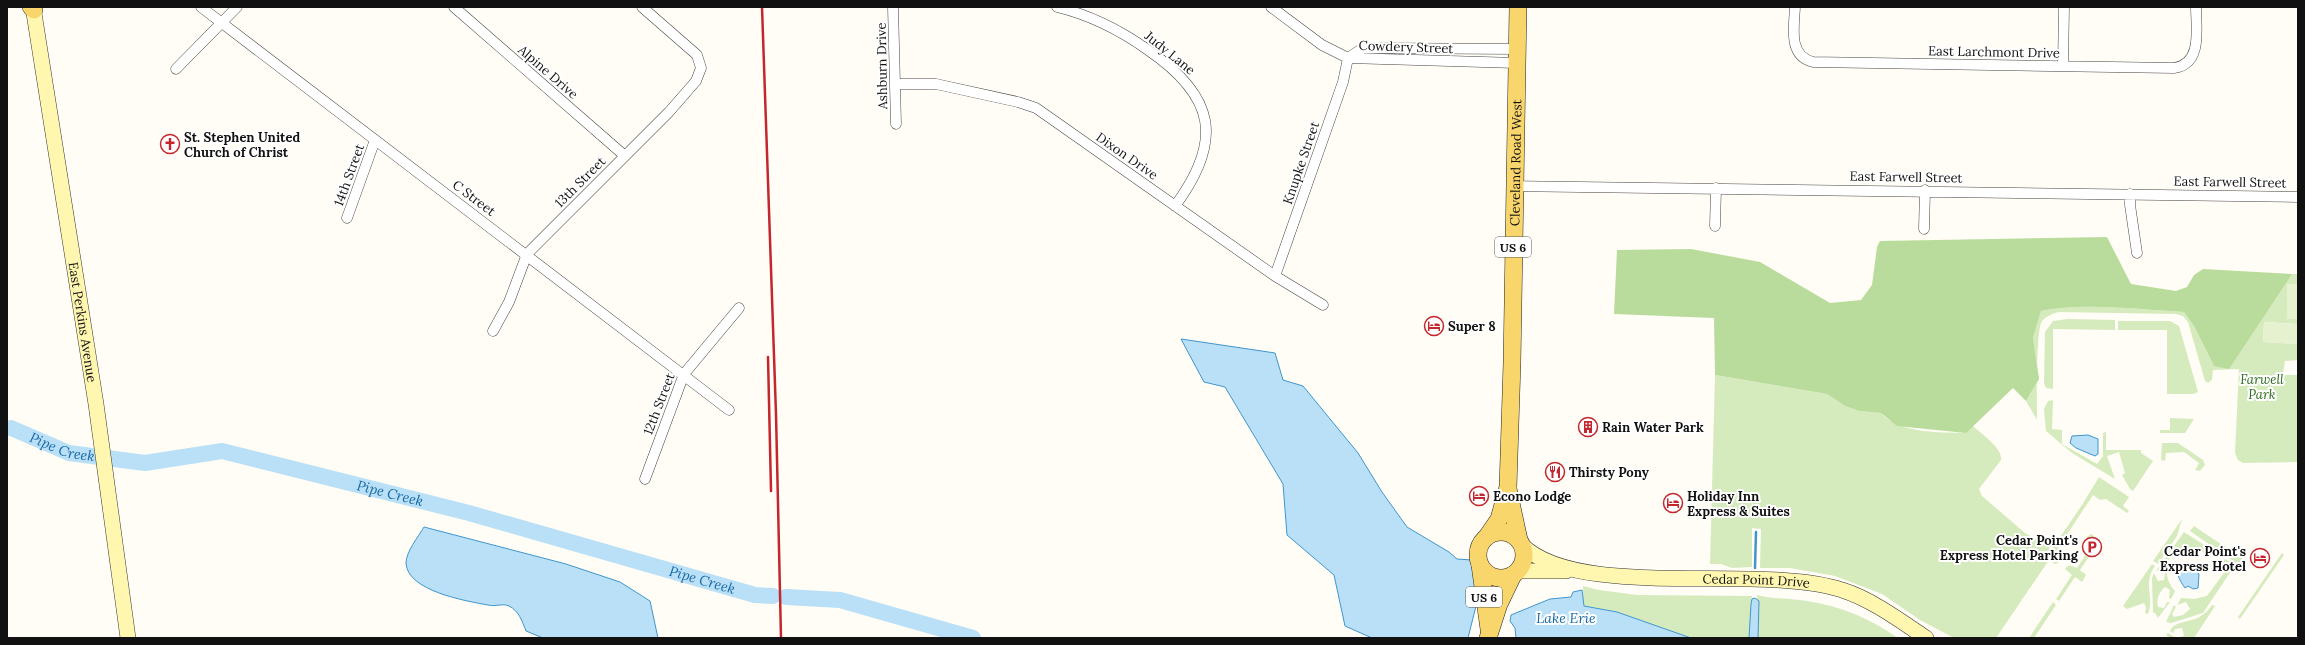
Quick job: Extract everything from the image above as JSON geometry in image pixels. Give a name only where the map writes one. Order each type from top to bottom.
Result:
[{"type":"main road","name":"Cleveland Road West","points":[[1488,536],[1499,519],[1508,487],[1512,363],[1518,7]]},
{"type":"main road","name":"East Perkins Avenue","points":[[33,8],[107,486],[128,638]]},
{"type":"main road","name":"Cleveland Road West","points":[[1508,487],[1520,542]]},
{"type":"main road","points":[[1504,532],[1520,542],[1524,556],[1516,573],[1497,578],[1487,574],[1480,565],[1478,549],[1488,536],[1504,532]]},
{"type":"main road","name":"Cedar Point Drive","points":[[1520,542],[1540,559],[1573,570]]},
{"type":"main road","name":"US 6","points":[[1480,565],[1489,634]]},
{"type":"main road","name":"Cedar Point Drive","points":[[1516,573],[1573,570],[1680,578],[1758,579],[1800,583],[1842,590],[1892,615],[1926,638]]},
{"type":"main road","name":"US 6","points":[[1489,634],[1516,573]]},
{"type":"street","name":"C Street","points":[[201,7],[527,254],[729,410]]},
{"type":"street","points":[[176,69],[237,7]]},
{"type":"street","name":"Alpine Drive","points":[[454,7],[625,156]]},
{"type":"street","name":"13th Street","points":[[493,331],[509,302],[527,254],[625,156],[696,81],[700,73],[701,64],[696,54],[642,7]]},
{"type":"street","name":"Ashburn Drive","points":[[893,7],[896,124]]},
{"type":"street","name":"Judy Lane","points":[[1057,7],[1091,18],[1133,40],[1181,75],[1192,89],[1203,117],[1206,138],[1204,151],[1193,181],[1175,206]]},
{"type":"street","points":[[1271,7],[1322,45],[1348,58]]},
{"type":"street","name":"East Larchmont Drive","points":[[1794,7],[1794,40],[1799,55],[1806,60],[1815,63],[2174,68],[2189,61],[2195,50],[2196,7]]},
{"type":"street","points":[[2063,66],[2064,7]]},
{"type":"street","name":"Cowdery Street","points":[[1348,58],[1517,56]]},
{"type":"street","name":"Knupke Street","points":[[1275,276],[1343,82],[1348,58]]},
{"type":"street","name":"Dixon Drive","points":[[895,84],[936,84],[1032,106],[1275,276],[1324,305]]},
{"type":"street","name":"14th Street","points":[[347,218],[375,140]]},
{"type":"street","name":"East Farwell Street","points":[[1514,186],[1925,190],[2298,197]]},
{"type":"street","points":[[1715,226],[1716,188]]},
{"type":"street","points":[[1924,229],[1925,190]]},
{"type":"street","points":[[2130,194],[2130,205],[2137,253]]},
{"type":"street","name":"12th Street","points":[[645,479],[684,374],[739,308]]},
{"type":"green space","points":[[2107,237],[2131,284],[2176,291],[2187,287],[2194,275],[2203,269],[2292,274],[2229,369],[2214,366],[2194,326],[2184,312],[2093,307],[2057,308],[2041,311],[2033,338],[2039,379],[2026,401],[2013,388],[1966,433],[1897,426],[1881,413],[1859,411],[1845,406],[1827,394],[1715,375],[1714,318],[1614,314],[1617,250],[1691,249],[1760,262],[1830,303],[1861,300],[1872,285],[1877,247],[1880,241]]},
{"type":"green space","name":"Farwell Park","points":[[2292,274],[2298,274],[2298,284],[2287,284],[2287,319],[2298,319],[2298,324],[2264,322],[2263,342],[2297,344],[2298,328],[2298,360],[2285,361],[2283,373],[2285,375],[2298,375],[2298,462],[2243,463],[2238,460],[2235,453],[2239,369],[2213,370],[2212,380],[2208,383],[2205,381],[2188,322],[2183,316],[2176,314],[2059,312],[2047,317],[2041,323],[2038,341],[2037,367],[2033,338],[2041,311],[2076,307],[2112,307],[2184,312],[2194,326],[2214,366]]},
{"type":"green space","points":[[2287,284],[2298,284],[2298,319],[2287,319]]},
{"type":"green space","points":[[2068,319],[2115,320],[2115,330],[2053,329],[2053,389],[2046,388],[2044,383],[2045,332],[2053,321]]},
{"type":"green space","points":[[2118,321],[2170,321],[2179,326],[2198,392],[2193,394],[2167,394],[2167,330],[2118,330]]},
{"type":"green space","points":[[2264,322],[2298,324],[2297,344],[2263,342]]},
{"type":"green space","points":[[2037,367],[2039,379],[2037,382],[2037,370]]},
{"type":"green space","points":[[1715,375],[1827,394],[1845,406],[1859,411],[1881,413],[1898,425],[1909,428],[1932,432],[1965,433],[1972,425],[1995,446],[2001,455],[2001,460],[1979,489],[1982,496],[2025,533],[2052,549],[2099,477],[2129,497],[2123,506],[2129,511],[2127,513],[2106,499],[2100,500],[2093,495],[2054,554],[2059,557],[2058,563],[2055,564],[2049,560],[1996,638],[1954,638],[1920,620],[1882,594],[1835,576],[1790,568],[1760,568],[1761,529],[1752,528],[1752,567],[1732,568],[1721,564],[1710,564]]},
{"type":"green space","points":[[2037,382],[2037,400],[2037,420],[2026,401]]},
{"type":"green space","points":[[2053,400],[2052,429],[2062,430],[2062,444],[2097,464],[2103,456],[2103,433],[2106,432],[2106,450],[2141,450],[2141,453],[2153,461],[2133,491],[2130,489],[2122,475],[2125,473],[2119,452],[2107,456],[2115,479],[2072,453],[2046,431],[2044,409],[2048,401]]},
{"type":"green space","points":[[2170,418],[2194,419],[2185,433],[2160,433],[2160,430],[2170,430]]},
{"type":"green space","points":[[2162,443],[2178,443],[2203,460],[2205,465],[2200,471],[2195,470],[2199,463],[2184,452],[2166,453],[2165,461],[2161,460]]},
{"type":"green space","points":[[2182,519],[2177,536],[2158,564],[2153,561]]},
{"type":"green space","points":[[2194,526],[2246,561],[2236,563],[2190,531]]},
{"type":"green space","points":[[2184,532],[2209,548],[2205,553],[2194,548],[2184,548],[2176,551],[2170,557],[2167,565],[2167,574],[2169,583],[2175,591],[2171,599],[2169,598],[2170,590],[2165,587],[2161,591],[2158,596],[2158,607],[2164,608],[2167,602],[2170,602],[2158,618],[2153,612],[2152,578],[2154,573],[2158,581],[2164,580],[2165,573],[2161,570],[2156,571]]},
{"type":"green space","points":[[2091,534],[2100,540],[2080,570],[2086,575],[2082,582],[2075,577],[2059,601],[2056,599],[2072,575],[2065,569],[2069,565],[2077,568],[2092,545],[2086,538]]},
{"type":"green space","points":[[2282,553],[2284,555],[2240,619],[2238,617]]},
{"type":"green space","points":[[2225,559],[2235,565],[2203,613],[2171,623],[2166,622],[2174,605],[2176,607],[2172,614],[2174,617],[2183,615],[2190,609],[2186,602],[2177,605],[2181,598],[2194,599],[2207,596],[2229,566],[2223,562]]},
{"type":"green space","points":[[2152,564],[2155,566],[2149,579],[2150,608],[2148,614],[2145,613],[2146,608],[2144,603],[2127,609],[2123,606]]},
{"type":"green space","points":[[1583,586],[1599,590],[1637,595],[1752,596],[1749,638],[1691,638],[1617,612],[1583,606]]},
{"type":"green space","points":[[1757,595],[1814,602],[1839,608],[1875,623],[1898,638],[1758,638]]},
{"type":"green space","points":[[2053,602],[2056,605],[2034,638],[2029,638]]},
{"type":"green space","points":[[2212,605],[2215,606],[2194,638],[2176,638],[2184,636],[2182,628],[2175,629],[2173,633],[2170,631],[2173,627],[2177,624],[2200,616]]},
{"type":"green space","points":[[2168,633],[2176,638],[2170,638],[2166,635]]},
{"type":"water","points":[[1181,339],[1275,353],[1283,380],[1303,386],[1358,453],[1382,492],[1407,527],[1449,552],[1457,559],[1472,560],[1480,590],[1468,638],[1372,638],[1345,626],[1334,575],[1287,535],[1283,484],[1225,387],[1204,382]]},
{"type":"water","points":[[2088,435],[2098,439],[2098,454],[2095,456],[2076,448],[2070,443],[2072,436]]},
{"type":"water","points":[[424,527],[566,564],[620,582],[650,601],[658,638],[543,638],[526,631],[518,613],[509,606],[466,601],[427,588],[416,581],[409,573],[406,563],[410,549]]},
{"type":"water","points":[[2182,569],[2194,570],[2199,574],[2198,588],[2193,589],[2188,586],[2185,588],[2178,576],[2178,572]]},
{"type":"water","name":"Lake Erie","points":[[1582,590],[1584,606],[1617,612],[1691,638],[1516,638],[1515,628],[1510,621],[1511,615],[1550,599],[1571,597],[1573,592]]},
{"type":"water","points":[[1755,598],[1759,601],[1758,638],[1749,638],[1751,604],[1752,599]]},
{"type":"waterway","name":"Pipe Creek","points":[[7,423],[11,428]]},
{"type":"waterway","name":"Pipe Creek","points":[[11,428],[69,453],[145,463],[222,451],[469,513],[755,595],[773,596]]},
{"type":"waterway","points":[[1755,568],[1756,532]]},
{"type":"waterway","name":"Pipe Creek","points":[[786,597],[840,600],[973,638]]},
{"type":"railway","points":[[762,7],[776,414],[781,638]]},
{"type":"railway","points":[[768,357],[771,491]]},
{"type":"place","name":"St. Stephen United Church of Christ","points":[[170,144]]},
{"type":"place","name":"Super 8","points":[[1434,326]]},
{"type":"place","name":"Rain Water Park","points":[[1588,427]]},
{"type":"place","name":"Thirsty Pony","points":[[1555,472]]},
{"type":"place","name":"Econo Lodge","points":[[1479,496]]},
{"type":"place","name":"Holiday Inn Express & Suites","points":[[1673,503]]},
{"type":"place","name":"Cedar Point's Express Hotel Parking","points":[[2092,547]]},
{"type":"place","name":"Cedar Point's Express Hotel","points":[[2260,558]]}]
